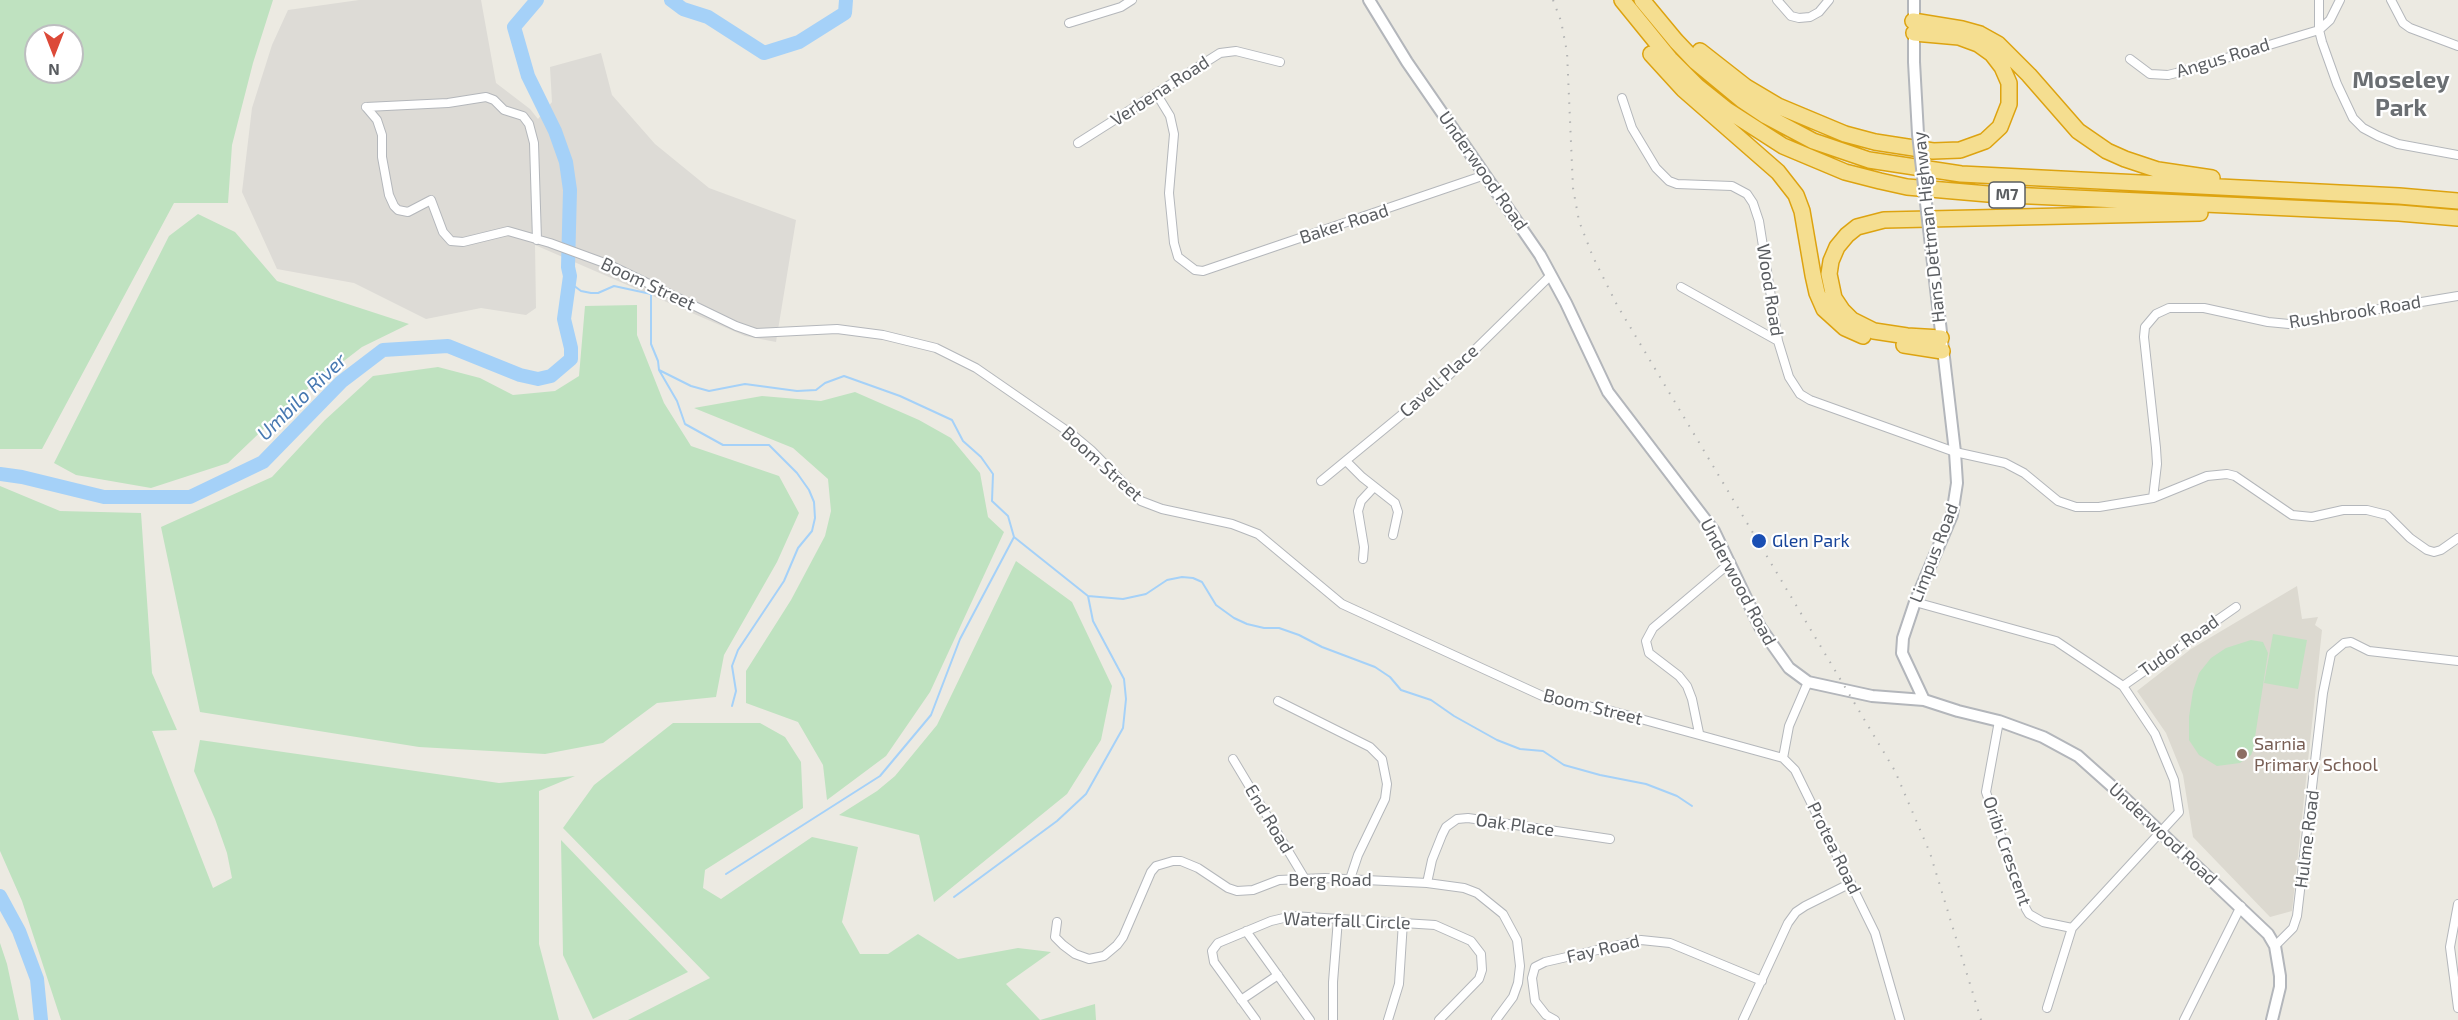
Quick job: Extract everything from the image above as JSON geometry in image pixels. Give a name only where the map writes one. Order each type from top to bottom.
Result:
[{"type":"highway","points":[[1611,0],[1638,38],[1668,73],[1704,108],[1772,165],[1796,195],[1806,227],[1817,293],[1824,309],[1833,319],[1845,328],[1871,339],[1942,345]]},
{"type":"highway","name":"M7","points":[[1622,0],[1670,60],[1727,110],[1783,146],[1845,172],[1907,187],[1950,191],[2458,218]]},
{"type":"highway","points":[[1643,0],[1714,64],[1746,87],[1801,117],[1845,134],[1875,142],[1933,151],[1960,150],[1985,141],[2000,127],[2009,104],[2009,83],[2002,68],[1992,54],[1978,44],[1914,27]]},
{"type":"highway","name":"M7","points":[[1643,0],[1689,55],[1742,100],[1814,141],[1869,160],[1960,174],[2458,201]]},
{"type":"highway","points":[[1914,27],[1962,29],[1980,34],[1998,44],[2017,62],[2078,131],[2093,143],[2125,159],[2158,170],[2196,176],[2337,184],[2347,186],[2362,194]]},
{"type":"highway","points":[[1942,345],[1874,331],[1852,320],[1842,310],[1834,298],[1829,274],[1837,247],[1857,227],[1884,220],[2316,209]]},
{"type":"main road","name":"Underwood Road","points":[[1369,0],[1431,97],[1526,232],[1551,275],[1608,392],[1706,519],[1731,562],[1767,638],[1789,668],[1808,682],[1872,696],[1924,700],[1999,721],[2043,737],[2078,756],[2241,906],[2276,946]]},
{"type":"main road","name":"Hans Dettman Highway","points":[[1914,0],[1918,134],[1955,452]]},
{"type":"main road","name":"Limpus Road","points":[[1924,700],[1902,653],[1905,628],[1952,515],[1957,483],[1955,452]]},
{"type":"main road","points":[[2272,1020],[2280,987],[2276,946]]},
{"type":"street","points":[[1070,23],[1121,7],[1132,0]]},
{"type":"street","points":[[1777,0],[1791,16],[1799,18],[1810,17],[1819,12],[1829,0]]},
{"type":"street","points":[[2319,0],[2319,30],[2348,111],[2363,128],[2398,144],[2458,155]]},
{"type":"street","points":[[2319,30],[2330,20],[2340,0]]},
{"type":"street","points":[[2391,0],[2403,22],[2410,28],[2458,46]]},
{"type":"street","name":"Angus Road","points":[[2130,59],[2150,74],[2168,75],[2319,30]]},
{"type":"street","name":"Verbena Road","points":[[1078,143],[1211,57],[1228,51],[1247,52],[1280,62]]},
{"type":"street","name":"Baker Road","points":[[1156,93],[1173,125],[1169,193],[1175,250],[1178,257],[1190,267],[1203,271],[1485,175]]},
{"type":"street","name":"Boom Street","points":[[537,240],[534,143],[529,124],[523,116],[508,112],[494,100],[486,98],[447,103],[366,107],[376,120],[382,135],[382,157],[389,195],[394,206],[408,212],[428,200],[434,203],[443,232],[451,241],[463,242],[508,231],[537,240],[550,243],[610,265],[746,330],[768,333],[821,328],[858,331],[936,348],[976,368],[1073,435],[1141,501],[1162,509],[1232,524],[1258,534],[1342,604],[1550,699],[1608,710],[1699,733],[1783,758]]},
{"type":"street","name":"Wood Road","points":[[1622,98],[1632,128],[1656,168],[1669,181],[1677,184],[1732,186],[1746,194],[1753,203],[1759,221],[1778,341],[1789,377],[1800,394],[1810,400],[1955,452]]},
{"type":"street","name":"Cavell Place","points":[[1321,481],[1445,379],[1551,275]]},
{"type":"street","points":[[1681,287],[1778,341]]},
{"type":"street","name":"Rushbrook Road","points":[[2153,498],[2157,464],[2144,337],[2145,327],[2156,314],[2169,308],[2192,308],[2289,324],[2458,296]]},
{"type":"street","points":[[1955,452],[2005,463],[2024,473],[2058,501],[2076,507],[2099,507],[2153,498],[2207,476],[2227,474],[2235,476],[2292,515],[2312,517],[2343,510],[2367,510],[2386,515],[2410,538],[2434,552],[2458,538]]},
{"type":"street","points":[[1346,461],[1395,503],[1397,508],[1393,535]]},
{"type":"street","points":[[1363,559],[1364,547],[1358,511],[1361,501],[1374,487]]},
{"type":"street","points":[[1699,733],[1687,686],[1679,676],[1649,653],[1646,641],[1653,628],[1731,562]]},
{"type":"street","points":[[1915,602],[2056,641],[2123,686],[2156,734],[2174,780],[2179,812],[2072,928],[2048,1008]]},
{"type":"street","name":"Tudor Road","points":[[2123,686],[2236,607]]},
{"type":"street","name":"Hulme Road","points":[[2276,946],[2294,928],[2297,916],[2324,693],[2331,654],[2344,643],[2351,642],[2370,651],[2458,661]]},
{"type":"street","points":[[1783,758],[1789,726],[1808,682]]},
{"type":"street","points":[[1278,701],[1370,747],[1382,759],[1387,777],[1387,792],[1358,855],[1350,879]]},
{"type":"street","name":"Oribi Crescent","points":[[1999,721],[1986,792],[2026,909],[2029,914],[2043,922],[2072,928]]},
{"type":"street","name":"Protea Road","points":[[1783,758],[1795,770],[1875,933],[1900,1020]]},
{"type":"street","name":"End Road","points":[[1233,759],[1305,879]]},
{"type":"street","name":"Oak Place","points":[[1427,883],[1432,860],[1442,836],[1446,828],[1457,819],[1468,818],[1610,838]]},
{"type":"street","name":"Berg Road","points":[[1057,922],[1055,937],[1075,954],[1089,959],[1104,956],[1123,937],[1146,881],[1156,866],[1165,862],[1181,861],[1190,864],[1228,888],[1237,891],[1253,890],[1279,880],[1305,879],[1427,883],[1464,888],[1491,902],[1512,927],[1517,940],[1520,966],[1518,982],[1513,997],[1496,1020]]},
{"type":"street","points":[[1743,1020],[1788,923],[1796,912],[1851,884]]},
{"type":"street","points":[[2458,904],[2450,947],[2458,1008]]},
{"type":"street","points":[[2184,1020],[2241,906]]},
{"type":"street","name":"Waterfall Circle","points":[[1256,1020],[1214,962],[1212,951],[1218,943],[1280,917],[1403,922],[1445,928],[1471,941],[1481,954],[1482,970],[1479,979],[1439,1020]]},
{"type":"street","points":[[1333,1020],[1332,982],[1338,919]]},
{"type":"street","points":[[1388,1020],[1399,984],[1403,922]]},
{"type":"street","points":[[1246,931],[1310,1020]]},
{"type":"street","name":"Fay Road","points":[[1555,1020],[1539,1008],[1533,991],[1535,967],[1545,962],[1641,940],[1659,940],[1762,981]]},
{"type":"street","points":[[1241,999],[1278,975]]},
{"type":"shaded area","points":[[359,0],[481,0],[496,83],[530,109],[538,119],[552,102],[550,67],[601,53],[612,95],[655,144],[709,188],[796,220],[776,342],[745,336],[535,245],[536,308],[526,315],[481,308],[426,319],[354,283],[277,269],[242,192],[252,108],[272,45],[288,10]]},
{"type":"shaded area","name":"Sarnia Primary School","points":[[2297,586],[2302,619],[2318,617],[2315,625],[2322,630],[2292,911],[2270,917],[2193,837],[2183,775],[2166,733],[2137,691],[2191,649]]},
{"type":"green space","points":[[0,0],[273,0],[253,63],[232,145],[228,203],[174,203],[42,449],[0,449]]},
{"type":"green space","points":[[198,214],[235,232],[277,281],[409,324],[362,347],[297,397],[228,463],[151,488],[76,475],[54,463],[169,236]]},
{"type":"green space","points":[[637,305],[637,335],[664,403],[691,446],[779,476],[799,513],[777,562],[724,655],[716,697],[657,703],[603,743],[545,754],[419,747],[200,712],[161,527],[272,477],[325,420],[373,376],[438,367],[480,378],[513,395],[555,391],[579,376],[585,306]]},
{"type":"green space","points":[[855,392],[919,420],[951,438],[980,473],[988,517],[1004,532],[930,692],[886,756],[827,800],[823,765],[798,722],[746,703],[746,671],[791,600],[825,536],[831,511],[828,479],[793,448],[694,408],[762,396],[821,401]]},
{"type":"green space","points":[[0,486],[60,511],[141,513],[152,673],[177,730],[152,731],[213,888],[232,878],[227,853],[215,819],[194,771],[200,740],[499,783],[575,776],[539,791],[539,944],[559,1020],[61,1020],[22,901],[0,851]]},
{"type":"green space","points":[[1016,561],[1072,602],[1112,686],[1101,740],[1067,794],[934,902],[919,835],[839,815],[877,791],[895,776],[937,725]]},
{"type":"green space","points":[[2273,634],[2307,640],[2298,689],[2264,683]]},
{"type":"green space","points":[[2251,640],[2263,642],[2268,653],[2253,750],[2251,755],[2240,763],[2217,766],[2199,755],[2189,740],[2189,717],[2193,691],[2199,673],[2211,658],[2226,648]]},
{"type":"green space","points":[[673,723],[760,723],[785,737],[801,762],[803,808],[705,870],[703,888],[721,899],[812,837],[858,847],[842,922],[860,954],[888,954],[918,934],[958,959],[1018,948],[1051,952],[1006,984],[1040,1020],[628,1020],[710,978],[563,828],[594,785]]},
{"type":"green space","points":[[561,840],[688,972],[593,1019],[563,955]]},
{"type":"green space","points":[[0,943],[7,964],[19,1020],[0,1020]]},
{"type":"green space","points":[[1095,1004],[1096,1020],[1040,1020]]},
{"type":"waterway","name":"Umbilo River","points":[[0,474],[22,477],[104,497],[190,497],[263,462],[341,382],[383,350],[448,346],[520,375],[538,379],[551,376],[571,359],[571,348],[564,319],[570,276],[568,267],[570,190],[566,162],[555,131],[528,76],[514,27],[537,0]]},
{"type":"waterway","name":"Umbilo River","points":[[671,0],[683,9],[708,17],[764,53],[799,42],[845,13],[846,0]]},
{"type":"waterway","points":[[569,282],[581,291],[591,293],[598,293],[614,286],[651,294],[651,344],[659,370],[677,401],[685,424],[723,445],[769,445],[797,473],[814,502],[815,518],[812,531],[798,548],[784,581],[738,650],[732,666],[736,691],[732,706]]},
{"type":"waterway","points":[[659,370],[691,386],[709,391],[745,384],[797,391],[816,390],[825,383],[844,376],[900,396],[952,420],[963,441],[981,457],[993,474],[992,501],[1008,516],[1014,537],[1088,596],[1123,599],[1146,594],[1167,580],[1182,577],[1193,578],[1202,582],[1216,605],[1234,618],[1264,628],[1279,628],[1375,667],[1390,677],[1401,690],[1431,700],[1497,740],[1520,749],[1543,751],[1564,765],[1646,784],[1677,796],[1692,806]]},
{"type":"waterway","points":[[726,874],[880,776],[931,715],[960,639],[1014,537]]},
{"type":"waterway","points":[[954,897],[1057,821],[1086,794],[1123,728],[1126,699],[1124,679],[1093,621],[1088,596]]},
{"type":"waterway","name":"Umbilo River","points":[[0,896],[19,931],[37,979],[41,1020]]},
{"type":"railway","points":[[1553,0],[1561,21],[1567,52],[1573,188],[1579,221],[1593,257],[1617,305],[1895,771],[1930,853],[1981,1020]]},
{"type":"place","name":"Glen Park","points":[[1759,541]]},
{"type":"place","name":"Sarnia Primary School","points":[[2242,754]]},
{"type":"district","name":"Moseley Park","points":[[2401,94]]}]
